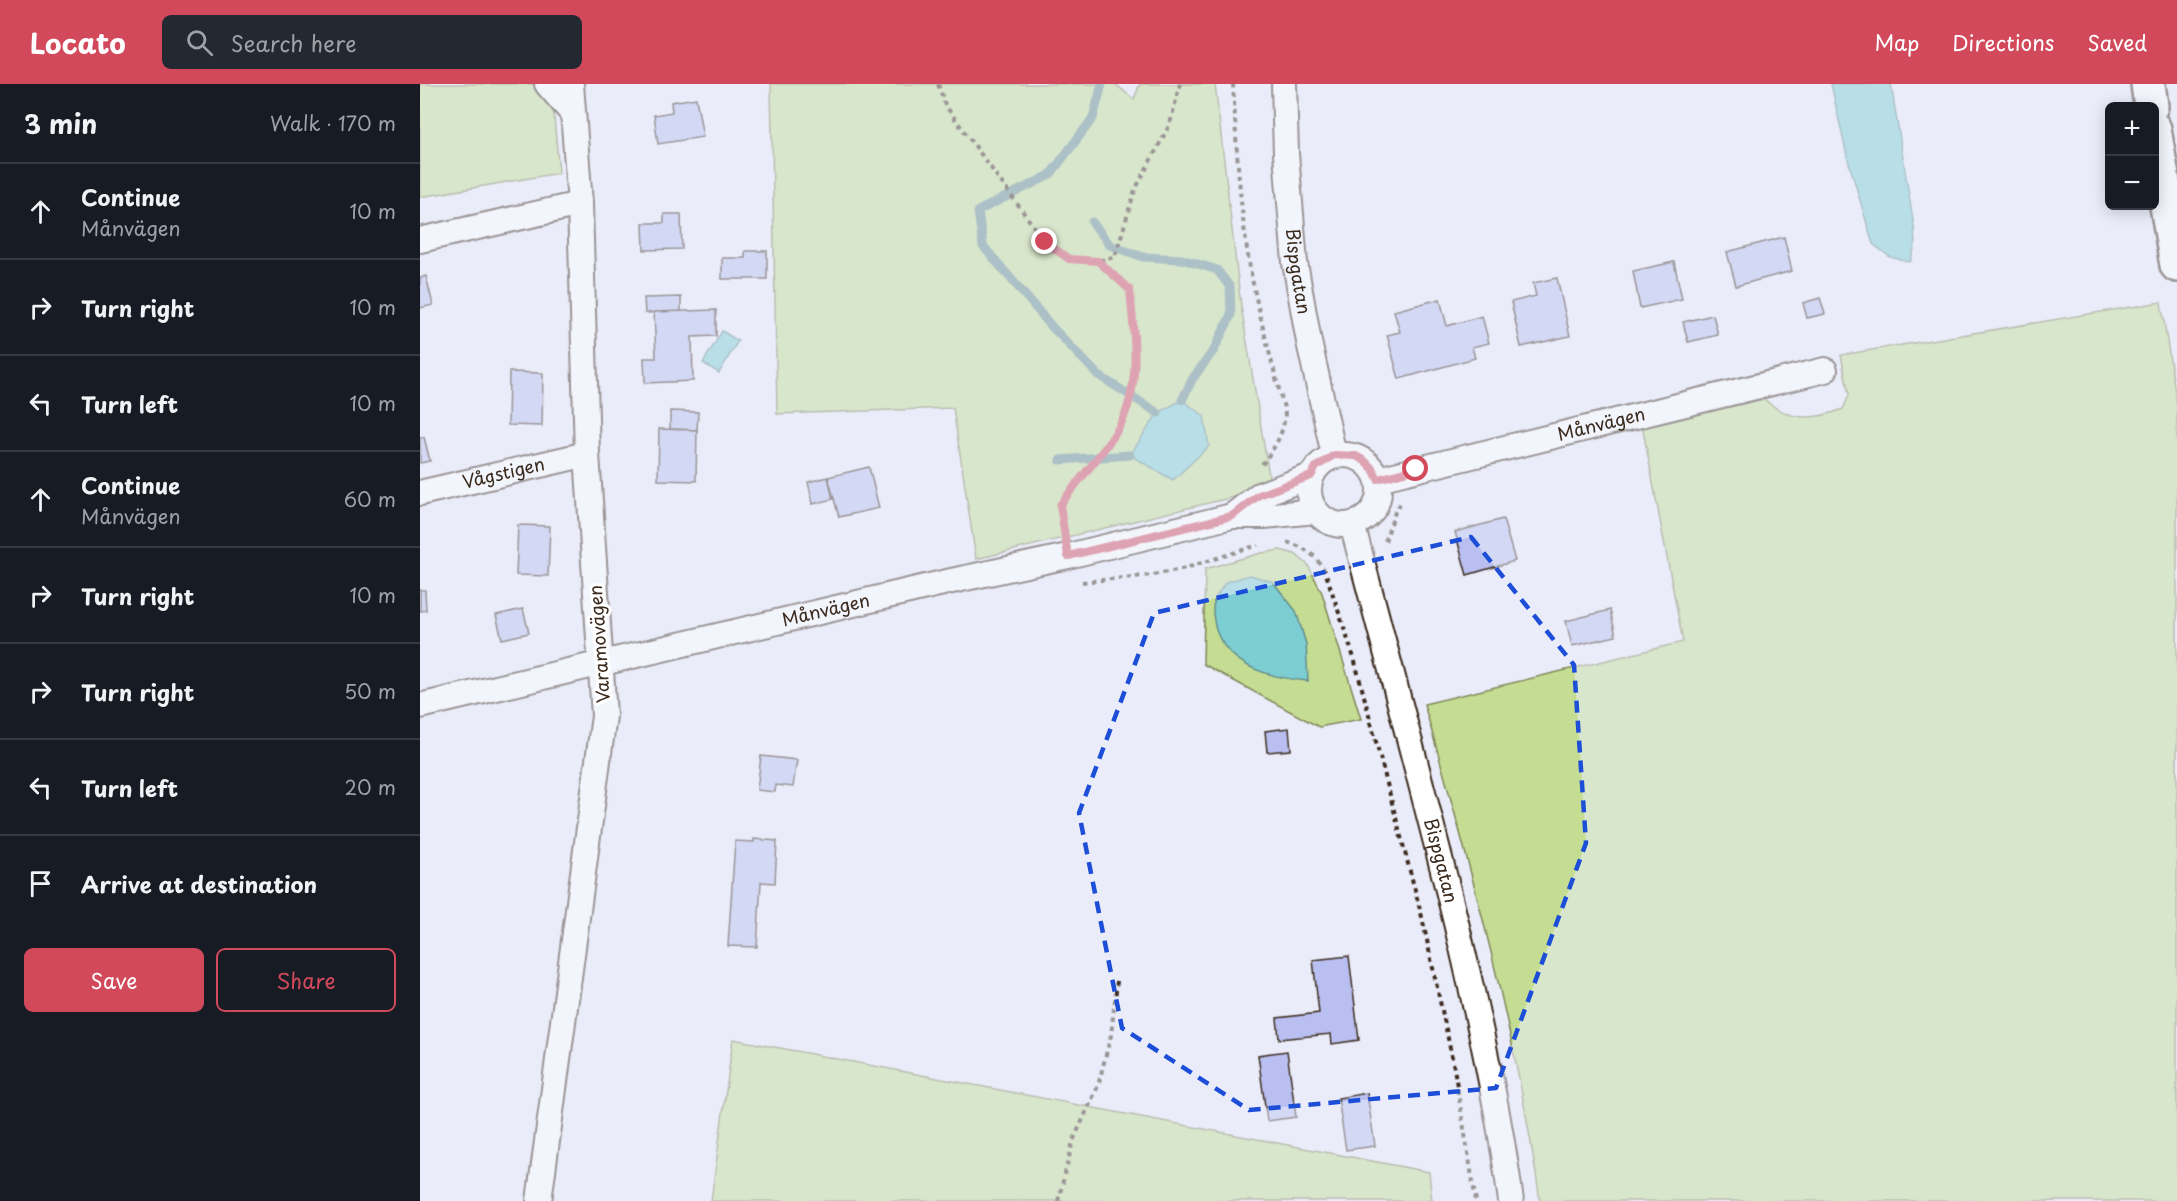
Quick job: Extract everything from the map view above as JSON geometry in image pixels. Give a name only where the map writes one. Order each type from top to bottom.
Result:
[{"type":"highway","points":[[2148,84],[2150,102]]},
{"type":"highway","points":[[2159,156],[2177,265]]},
{"type":"street","points":[[547,84],[573,114]]},
{"type":"street","name":"Varamovägen","points":[[539,1201],[604,716],[587,454],[579,204],[570,84]]},
{"type":"street","name":"Bispgatan","points":[[1284,84],[1286,154],[1295,263],[1309,342],[1334,455]]},
{"type":"street","points":[[420,240],[579,204]]},
{"type":"street","name":"Månvägen","points":[[1378,479],[1825,370]]},
{"type":"street","name":"Vågstigen","points":[[420,493],[587,454]]},
{"type":"street","points":[[1334,455],[1356,456],[1373,469],[1378,479],[1377,502],[1363,520],[1352,524],[1339,525],[1326,521],[1309,500],[1308,486],[1316,467],[1334,455]]},
{"type":"street","name":"Månvägen","points":[[420,706],[1232,516],[1261,506],[1311,476]]},
{"type":"street","points":[[1261,506],[1316,511]]},
{"type":"street","name":"Bispgatan","points":[[1352,524],[1425,796],[1483,1038],[1511,1201]]},
{"type":"path","points":[[938,84],[945,105],[1045,242],[1069,259],[1098,261],[1115,257],[1135,190],[1170,124],[1180,84]]},
{"type":"path","points":[[1233,84],[1245,236],[1256,296],[1284,412],[1284,426],[1280,437],[1257,476],[1261,506],[1270,542],[1288,543],[1303,548],[1315,557],[1325,571],[1347,636],[1422,917],[1454,1062],[1476,1201]]},
{"type":"path","points":[[1068,556],[1060,505],[1119,426],[1132,394],[1135,338],[1130,290],[1098,261]]},
{"type":"path","points":[[1058,1201],[1073,1141],[1098,1086],[1112,1035],[1117,981]]},
{"type":"highlighted area","points":[[1471,537],[1574,665],[1586,843],[1496,1088],[1249,1110],[1122,1028],[1079,813],[1154,613]]},
{"type":"green space","points":[[420,84],[551,84],[559,173],[420,197]]},
{"type":"green space","points":[[771,84],[1115,84],[1134,99],[1140,84],[1215,84],[1241,306],[1271,488],[976,559],[953,408],[777,414]]},
{"type":"green space","points":[[2161,302],[2177,405],[2177,1201],[1540,1201],[1518,1075],[1491,951],[1424,704],[1683,642],[1642,425],[1764,399],[1783,412],[1792,415],[1821,416],[1843,409],[1849,395],[1841,355]]},
{"type":"green space","points":[[1280,550],[1295,554],[1308,565],[1322,593],[1361,719],[1319,727],[1203,664],[1205,569]]},
{"type":"green space","points":[[733,1039],[1429,1172],[1432,1201],[711,1201]]},
{"type":"water","points":[[1831,84],[1891,84],[1914,226],[1915,246],[1910,262],[1890,257],[1873,244],[1847,156]]},
{"type":"water","points":[[722,331],[738,341],[719,373],[703,363]]},
{"type":"water","points":[[1182,400],[1204,416],[1209,446],[1173,480],[1130,455],[1158,413]]},
{"type":"water","points":[[1250,575],[1273,582],[1296,611],[1306,644],[1308,681],[1266,674],[1253,669],[1231,654],[1222,643],[1216,630],[1213,609],[1215,599],[1226,582]]},
{"type":"building","points":[[696,98],[703,137],[658,144],[654,115],[672,112],[671,102]]},
{"type":"building","points":[[664,214],[681,214],[682,249],[644,250],[643,223],[664,223]]},
{"type":"building","points":[[1784,237],[1792,271],[1736,286],[1727,252]]},
{"type":"building","points":[[745,251],[767,251],[767,279],[722,279],[722,258],[745,258]]},
{"type":"building","points":[[1674,262],[1682,299],[1640,308],[1633,271]]},
{"type":"building","points":[[426,276],[433,305],[420,308],[420,278]]},
{"type":"building","points":[[1557,278],[1570,336],[1521,347],[1511,302],[1536,296],[1533,283]]},
{"type":"building","points":[[681,297],[681,312],[645,313],[644,298]]},
{"type":"building","points":[[1820,298],[1825,314],[1807,318],[1803,303]]},
{"type":"building","points":[[1440,299],[1447,326],[1482,316],[1489,343],[1472,347],[1475,358],[1399,379],[1387,335],[1400,332],[1394,311]]},
{"type":"building","points":[[716,310],[716,336],[692,337],[693,381],[645,383],[644,358],[656,358],[654,312]]},
{"type":"building","points":[[1713,315],[1718,335],[1688,342],[1683,322]]},
{"type":"building","points":[[509,372],[543,373],[542,426],[508,425]]},
{"type":"building","points":[[670,411],[698,412],[697,430],[670,429]]},
{"type":"building","points":[[659,429],[697,430],[696,481],[658,480]]},
{"type":"building","points":[[424,437],[430,461],[420,463],[420,438]]},
{"type":"building","points":[[869,467],[879,508],[839,517],[828,477]]},
{"type":"building","points":[[828,477],[833,499],[813,504],[808,482]]},
{"type":"building","points":[[1503,519],[1515,561],[1467,575],[1455,532]]},
{"type":"building","points":[[518,525],[550,526],[548,576],[516,575]]},
{"type":"building","points":[[420,590],[425,590],[426,610],[420,611]]},
{"type":"building","points":[[523,609],[529,633],[502,639],[496,615]]},
{"type":"building","points":[[1610,610],[1616,636],[1572,646],[1566,621]]},
{"type":"building","points":[[1289,728],[1291,750],[1267,752],[1265,731]]},
{"type":"building","points":[[761,756],[797,760],[793,787],[776,785],[775,792],[757,790]]},
{"type":"building","points":[[754,839],[777,841],[775,883],[761,882],[757,947],[728,946],[735,841],[754,842]]},
{"type":"building","points":[[1349,956],[1359,1040],[1332,1044],[1331,1034],[1279,1039],[1277,1018],[1319,1013],[1313,960]]},
{"type":"building","points":[[1287,1051],[1296,1117],[1267,1121],[1258,1055]]},
{"type":"building","points":[[1367,1093],[1375,1146],[1346,1150],[1338,1098]]},
{"type":"waterway","points":[[1102,84],[1093,118],[1050,175],[978,211],[983,246],[1052,327],[1098,375],[1158,413]]},
{"type":"waterway","points":[[1092,222],[1110,245],[1143,257],[1182,259],[1217,270],[1230,287],[1231,315],[1214,350],[1193,378],[1182,400]]},
{"type":"waterway","points":[[1060,460],[1130,455]]},
{"type":"route","points":[[1045,242],[1069,259],[1098,261],[1130,290],[1135,338],[1132,394],[1119,426],[1060,505],[1068,556],[1232,516],[1259,495],[1311,476],[1316,467],[1334,455],[1356,456],[1373,469],[1378,479],[1416,469]]}]
